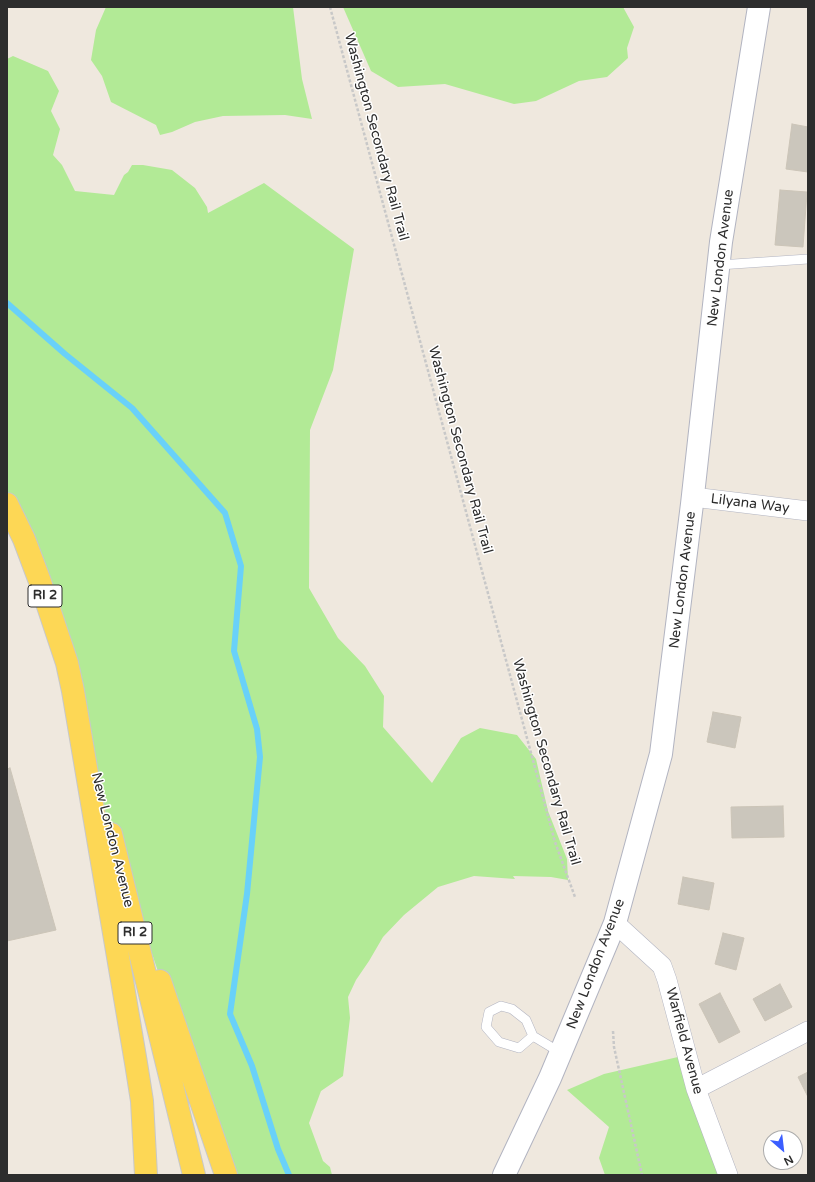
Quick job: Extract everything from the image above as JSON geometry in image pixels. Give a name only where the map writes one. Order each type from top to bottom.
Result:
[{"type":"main road","name":"New London Avenue","points":[[504,1175],[526,1132],[561,1053],[615,923],[661,754],[693,497],[719,265],[759,7]]},
{"type":"main road","name":"RI 2","points":[[7,504],[24,539],[39,579],[67,663],[73,692]]},
{"type":"main road","name":"New London Avenue","points":[[73,692],[114,846],[194,1175]]},
{"type":"main road","points":[[73,692],[142,1101],[146,1175]]},
{"type":"main road","points":[[114,846],[226,1175]]},
{"type":"main road","name":"New London Avenue","points":[[514,1175],[521,1156],[526,1132]]},
{"type":"street","name":"Lilyana Way","points":[[693,497],[808,511]]},
{"type":"street","name":"Warfield Avenue","points":[[615,923],[662,966],[668,980],[696,1089],[728,1175]]},
{"type":"street","points":[[696,1089],[808,1031]]},
{"type":"lane","points":[[719,265],[808,259]]},
{"type":"lane","points":[[533,1036],[519,1048],[499,1042],[486,1027],[490,1012],[501,1006],[512,1009],[526,1020],[533,1036],[561,1053]]},
{"type":"path","name":"Washington Secondary Rail Trail","points":[[330,7],[556,842],[574,897]]},
{"type":"path","points":[[613,1032],[614,1047],[642,1175]]},
{"type":"green space","points":[[106,7],[293,7],[302,79],[312,119],[285,115],[223,116],[195,122],[172,132],[160,135],[156,125],[111,102],[102,76],[91,60],[96,30]]},
{"type":"green space","points":[[343,7],[623,7],[634,27],[627,48],[628,58],[607,77],[579,81],[536,101],[514,104],[445,84],[398,87],[371,71]]},
{"type":"green space","points":[[13,56],[48,71],[59,91],[51,111],[60,129],[53,155],[62,165],[75,191],[114,195],[124,175],[128,172],[132,165],[143,165],[172,170],[195,188],[207,207],[208,213],[264,183],[354,249],[333,370],[310,430],[309,588],[338,638],[365,666],[384,696],[383,727],[432,783],[461,738],[480,728],[517,735],[536,759],[548,811],[567,859],[568,880],[551,877],[513,876],[515,879],[474,876],[438,887],[404,915],[383,937],[356,980],[348,997],[350,1018],[343,1076],[321,1091],[309,1123],[323,1161],[330,1167],[332,1175],[227,1175],[147,939],[115,859],[97,787],[7,509],[7,59]]},
{"type":"green space","points":[[691,1054],[731,1175],[605,1175],[599,1158],[609,1127],[567,1090],[604,1074]]},
{"type":"building","points":[[792,124],[808,127],[808,172],[786,169]]},
{"type":"building","points":[[780,190],[807,192],[803,247],[775,245]]},
{"type":"building","points":[[713,712],[741,717],[735,748],[707,742]]},
{"type":"building","points":[[10,768],[56,930],[7,941],[7,769]]},
{"type":"building","points":[[783,806],[784,837],[732,838],[731,807]]},
{"type":"building","points":[[683,877],[714,883],[709,910],[678,904]]},
{"type":"building","points":[[723,933],[744,938],[736,970],[715,964]]},
{"type":"building","points":[[780,984],[792,1007],[765,1021],[753,999]]},
{"type":"building","points":[[720,993],[740,1032],[719,1043],[699,1004]]},
{"type":"building","points":[[808,1072],[808,1097],[798,1077]]},
{"type":"waterway","points":[[7,303],[65,354],[132,408],[225,513],[241,566],[234,651],[257,729],[260,757],[247,894],[230,1014],[252,1066],[278,1149],[289,1175]]}]
